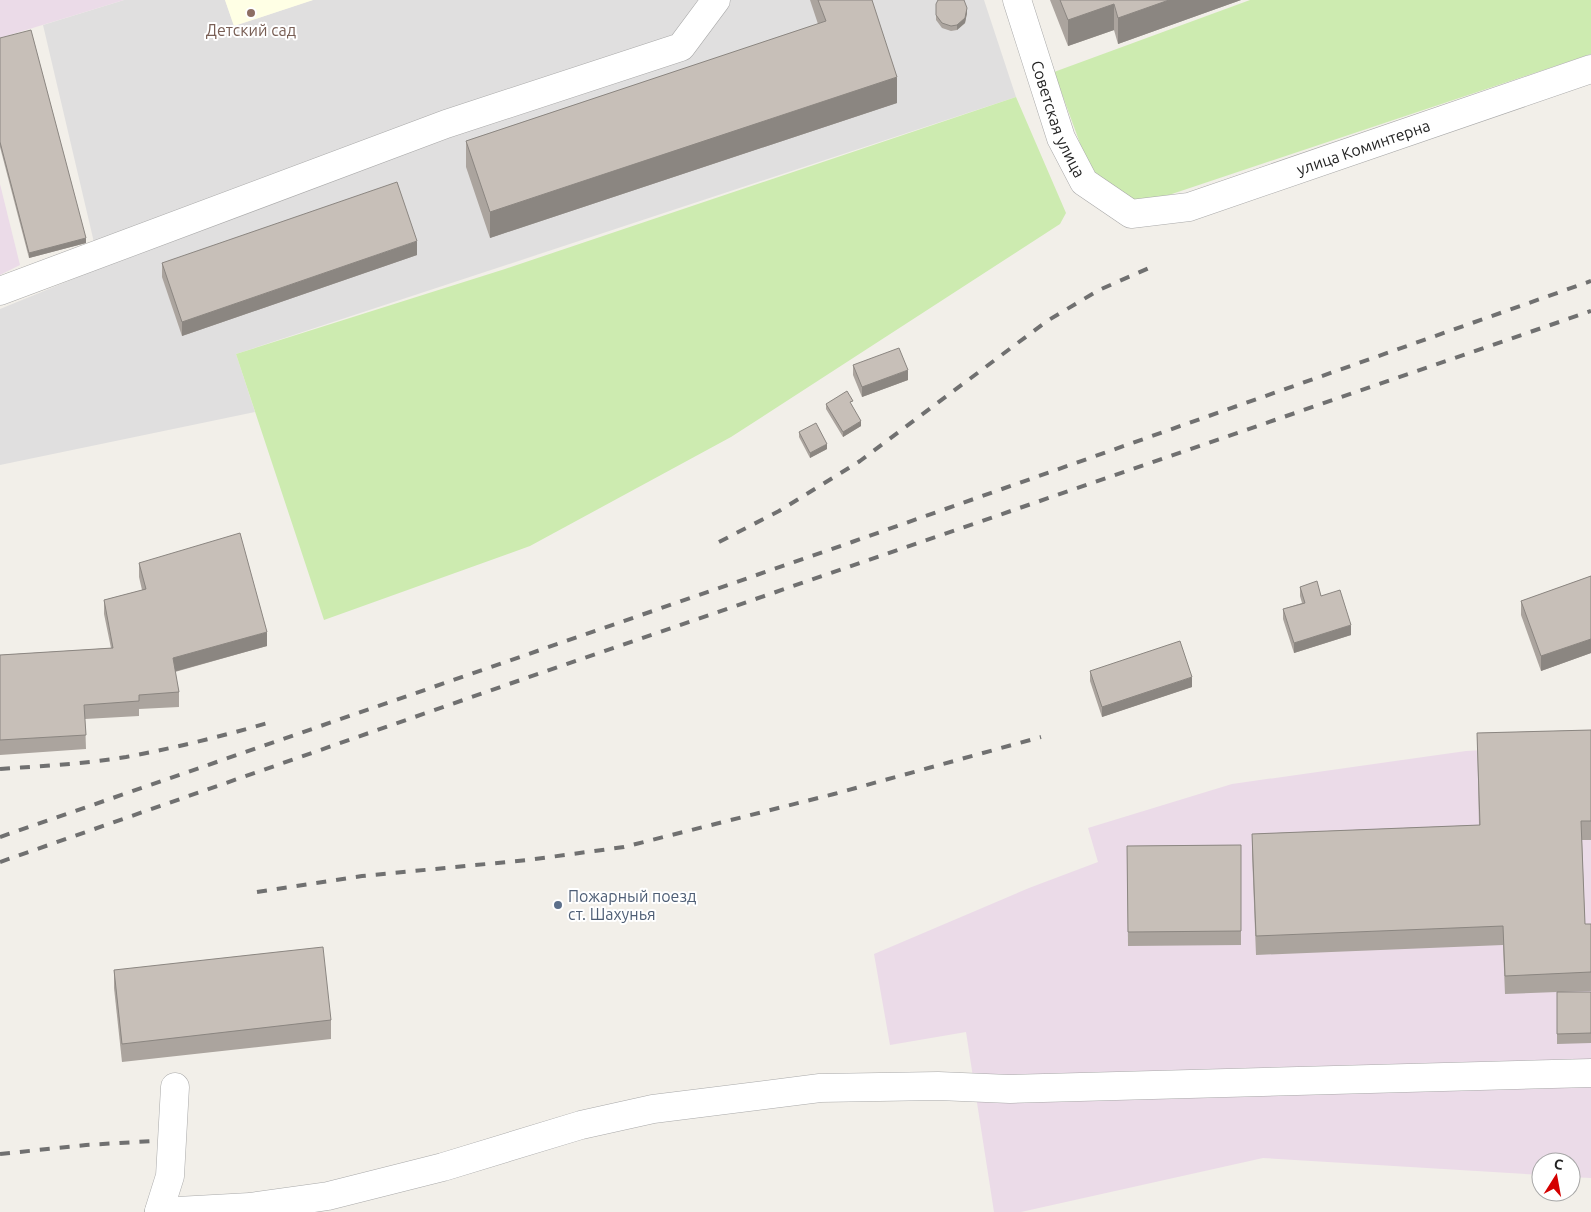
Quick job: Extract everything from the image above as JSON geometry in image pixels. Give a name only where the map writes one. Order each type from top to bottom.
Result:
[{"type":"street","points":[[0,291],[446,124],[681,47],[716,0]]},
{"type":"street","name":"Советская улица","points":[[1017,0],[1061,138],[1084,182],[1131,214]]},
{"type":"street","name":"улица Коминтерна","points":[[1131,214],[1190,207],[1591,69]]},
{"type":"street","points":[[175,1087],[170,1176],[159,1212],[250,1207],[328,1196],[443,1167],[581,1125],[644,1111],[820,1088],[938,1086],[1010,1088],[1591,1073]]},
{"type":"shaded area","points":[[0,0],[124,0],[0,38]]},
{"type":"shaded area","points":[[124,0],[225,0],[234,26],[313,0],[984,0],[1016,97],[236,354],[255,412],[0,465],[0,309],[100,268],[43,25]]},
{"type":"shaded area","name":"Детский сад","points":[[225,0],[313,0],[234,26]]},
{"type":"shaded area","points":[[0,184],[20,265],[0,275]]},
{"type":"shaded area","points":[[1591,744],[1591,1178],[1581,1178],[1581,1152],[1531,1152],[1531,1174],[1263,1158],[1021,1212],[994,1212],[966,1032],[890,1045],[874,954],[1029,888],[1098,862],[1088,828],[1232,784],[1466,751]]},
{"type":"green space","points":[[1250,0],[1591,0],[1591,54],[1145,203],[1117,195],[1093,179],[1054,72]]},
{"type":"green space","points":[[1016,97],[1066,213],[1060,224],[731,437],[530,546],[324,620],[236,354],[505,269]]},
{"type":"building","points":[[818,0],[872,0],[897,77],[490,212],[466,141],[826,21]]},
{"type":"building","points":[[938,0],[964,0],[967,8],[965,18],[957,25],[951,26],[942,23],[936,15]]},
{"type":"building","points":[[1060,0],[1169,0],[1118,18],[1114,4],[1068,20]]},
{"type":"building","points":[[31,30],[86,238],[29,253],[0,142],[0,38]]},
{"type":"building","points":[[397,182],[417,241],[182,322],[162,263]]},
{"type":"building","points":[[899,348],[908,370],[862,387],[853,365]]},
{"type":"building","points":[[847,391],[853,401],[850,402],[861,421],[843,432],[826,404]]},
{"type":"building","points":[[816,423],[827,444],[810,453],[799,432]]},
{"type":"building","points":[[240,533],[267,632],[173,658],[179,692],[139,695],[139,701],[84,705],[86,735],[0,740],[0,655],[113,648],[104,600],[146,589],[139,563]]},
{"type":"building","points":[[1591,576],[1591,639],[1541,656],[1521,601]]},
{"type":"building","points":[[1317,581],[1321,596],[1340,590],[1351,625],[1294,643],[1283,609],[1305,603],[1300,587]]},
{"type":"building","points":[[1180,641],[1192,677],[1102,707],[1090,671]]},
{"type":"building","points":[[1591,730],[1591,821],[1581,821],[1585,924],[1591,924],[1591,972],[1505,976],[1503,926],[1256,936],[1252,834],[1480,825],[1477,733]]},
{"type":"building","points":[[1241,845],[1241,931],[1128,932],[1127,846]]},
{"type":"building","points":[[323,947],[331,1020],[122,1044],[114,970]]},
{"type":"building","points":[[1557,992],[1591,992],[1591,1033],[1557,1034]]},
{"type":"railway","points":[[719,542],[779,511],[860,461],[1047,321],[1099,290],[1149,268]]},
{"type":"railway","points":[[0,837],[852,542],[1591,281]]},
{"type":"railway","points":[[0,862],[509,684],[1591,311]]},
{"type":"railway","points":[[0,769],[79,763],[126,757],[163,750],[271,722]]},
{"type":"railway","points":[[257,892],[362,876],[528,860],[624,847],[834,794],[1041,737]]},
{"type":"railway","points":[[0,1154],[86,1145],[153,1141]]},
{"type":"place","name":"Детский сад","points":[[251,13]]},
{"type":"place","name":"Пожарный поезд ст. Шахунья","points":[[558,905]]}]
